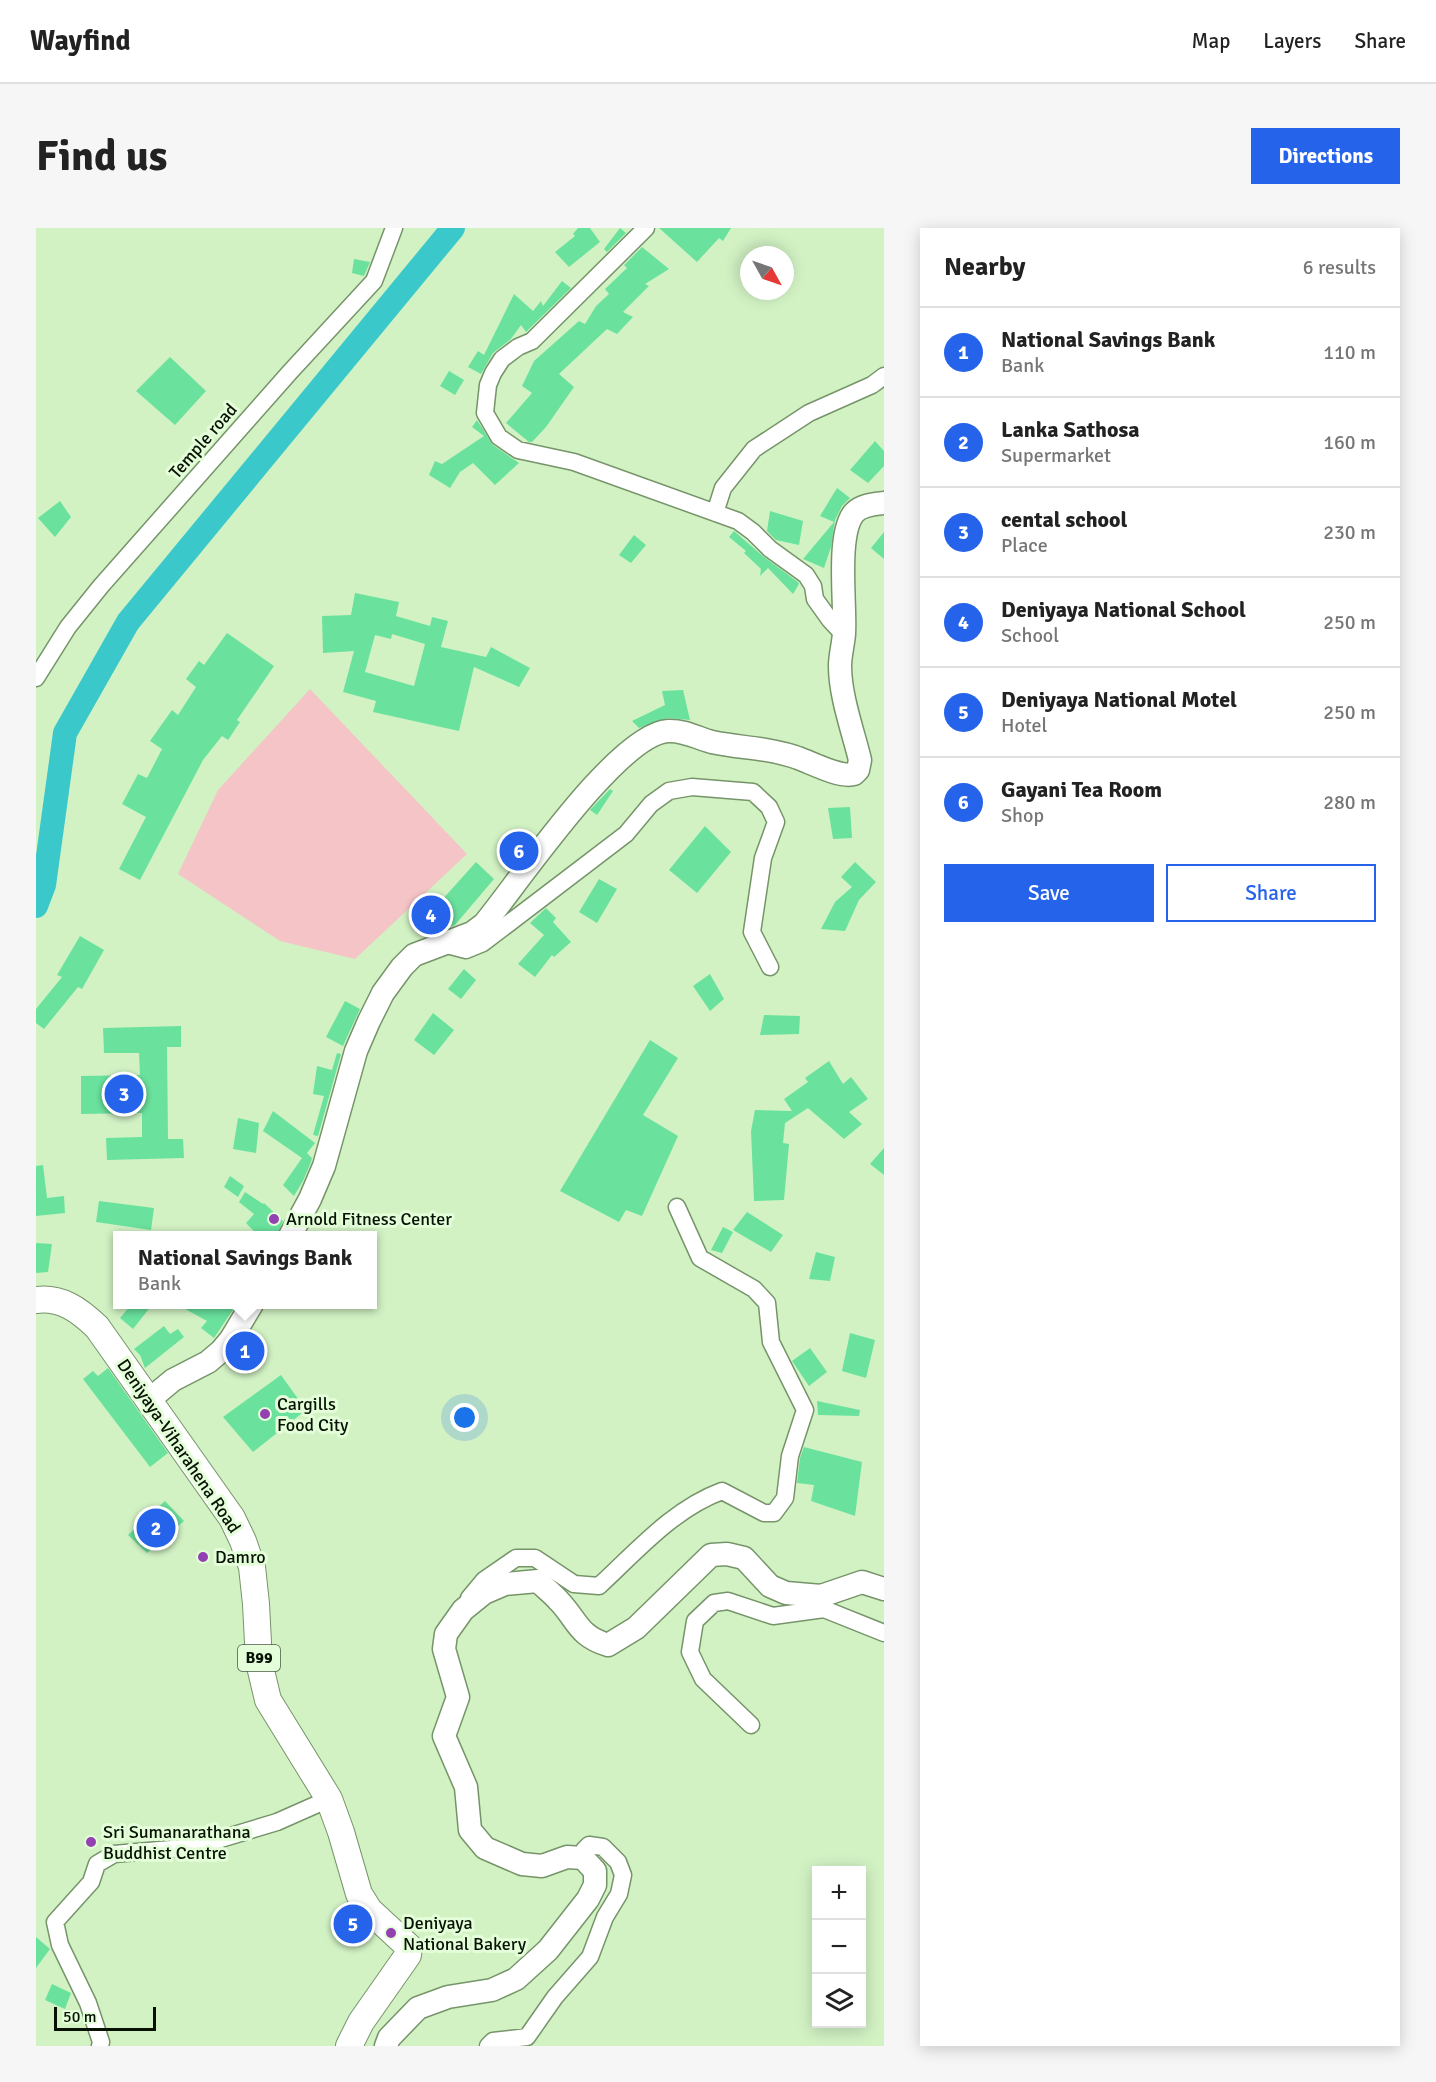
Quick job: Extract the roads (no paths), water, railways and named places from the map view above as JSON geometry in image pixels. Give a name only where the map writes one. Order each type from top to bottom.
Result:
[{"type":"main road","points":[[293,1231],[324,1166],[356,1051],[384,993],[402,967],[414,955],[472,933],[484,924],[554,833],[604,775],[634,747],[650,736],[667,731],[684,732],[711,741],[795,756],[843,775],[854,774],[858,770],[860,760],[842,686],[840,665],[844,635],[844,543],[849,522],[855,512],[862,506],[884,503]]},
{"type":"main road","name":"Deniyaya-Viharahena Road","points":[[36,1300],[64,1302],[81,1312],[97,1327],[232,1518],[243,1541],[252,1567],[259,1662],[268,1700],[328,1799],[341,1832],[359,1894],[369,1910],[409,1947],[408,1955],[361,2022],[350,2046]]},
{"type":"main road","points":[[149,1400],[173,1380],[208,1362],[221,1351],[250,1309]]},
{"type":"main road","points":[[386,2046],[389,2038],[418,2008],[448,1997],[492,1990],[516,1979],[548,1950],[588,1899],[595,1885],[595,1871],[583,1858],[567,1857],[542,1866],[522,1864],[485,1848],[470,1830],[466,1787],[444,1736],[458,1697],[444,1649],[446,1634],[464,1610],[484,1593],[505,1584],[538,1581],[561,1602],[577,1626],[593,1641],[608,1645],[636,1628],[711,1555],[727,1554],[744,1558],[770,1586],[786,1593],[821,1596],[862,1582],[884,1588]]},
{"type":"street","name":"Temple road","points":[[36,678],[68,627],[101,586],[282,381],[374,281],[394,228]]},
{"type":"street","points":[[646,228],[532,341],[518,347],[502,359],[488,385],[485,414],[499,437],[519,450],[574,462],[738,521],[770,549],[806,575],[813,586],[815,599],[844,635]]},
{"type":"street","points":[[715,513],[723,488],[754,448],[809,413],[872,385],[884,376]]},
{"type":"street","points":[[443,944],[466,950],[483,943],[626,834],[651,804],[669,790],[692,787],[753,792],[769,807],[776,822],[763,858],[752,932],[770,967]]},
{"type":"street","points":[[464,1610],[471,1595],[484,1580],[516,1558],[535,1558],[574,1584],[599,1586],[672,1519],[704,1498],[722,1491],[764,1513],[774,1513],[785,1498],[790,1456],[805,1410],[771,1341],[767,1303],[754,1289],[700,1258],[677,1207]]},
{"type":"street","points":[[751,1725],[703,1679],[690,1652],[694,1621],[714,1603],[728,1600],[773,1616],[824,1609],[884,1633]]},
{"type":"street","points":[[100,2046],[101,2042],[88,2003],[60,1945],[55,1923],[91,1882],[97,1864],[114,1854],[194,1846],[277,1822],[328,1799]]},
{"type":"street","points":[[488,2046],[494,2041],[527,2037],[555,1997],[591,1957],[605,1917],[619,1894],[623,1875],[618,1862],[603,1847],[589,1845],[584,1850],[583,1858]]},
{"type":"waterway","points":[[36,906],[44,885],[65,733],[128,622],[453,228]]},
{"type":"place","name":"Gayani Tea Room","points":[[519,851]]},
{"type":"place","name":"Deniyaya National School","points":[[431,915]]},
{"type":"place","name":"cental school","points":[[124,1094]]},
{"type":"place","name":"Arnold Fitness Center","points":[[274,1219]]},
{"type":"place","name":"National Savings Bank","points":[[245,1351]]},
{"type":"place","name":"Cargills Food City","points":[[265,1414]]},
{"type":"place","name":"Lanka Sathosa","points":[[156,1528]]},
{"type":"place","name":"Damro","points":[[203,1557]]},
{"type":"place","name":"Sri Sumanarathana Buddhist Centre","points":[[91,1842]]},
{"type":"place","name":"Deniyaya National Motel","points":[[353,1924]]},
{"type":"place","name":"Deniyaya National Bakery","points":[[391,1933]]}]
